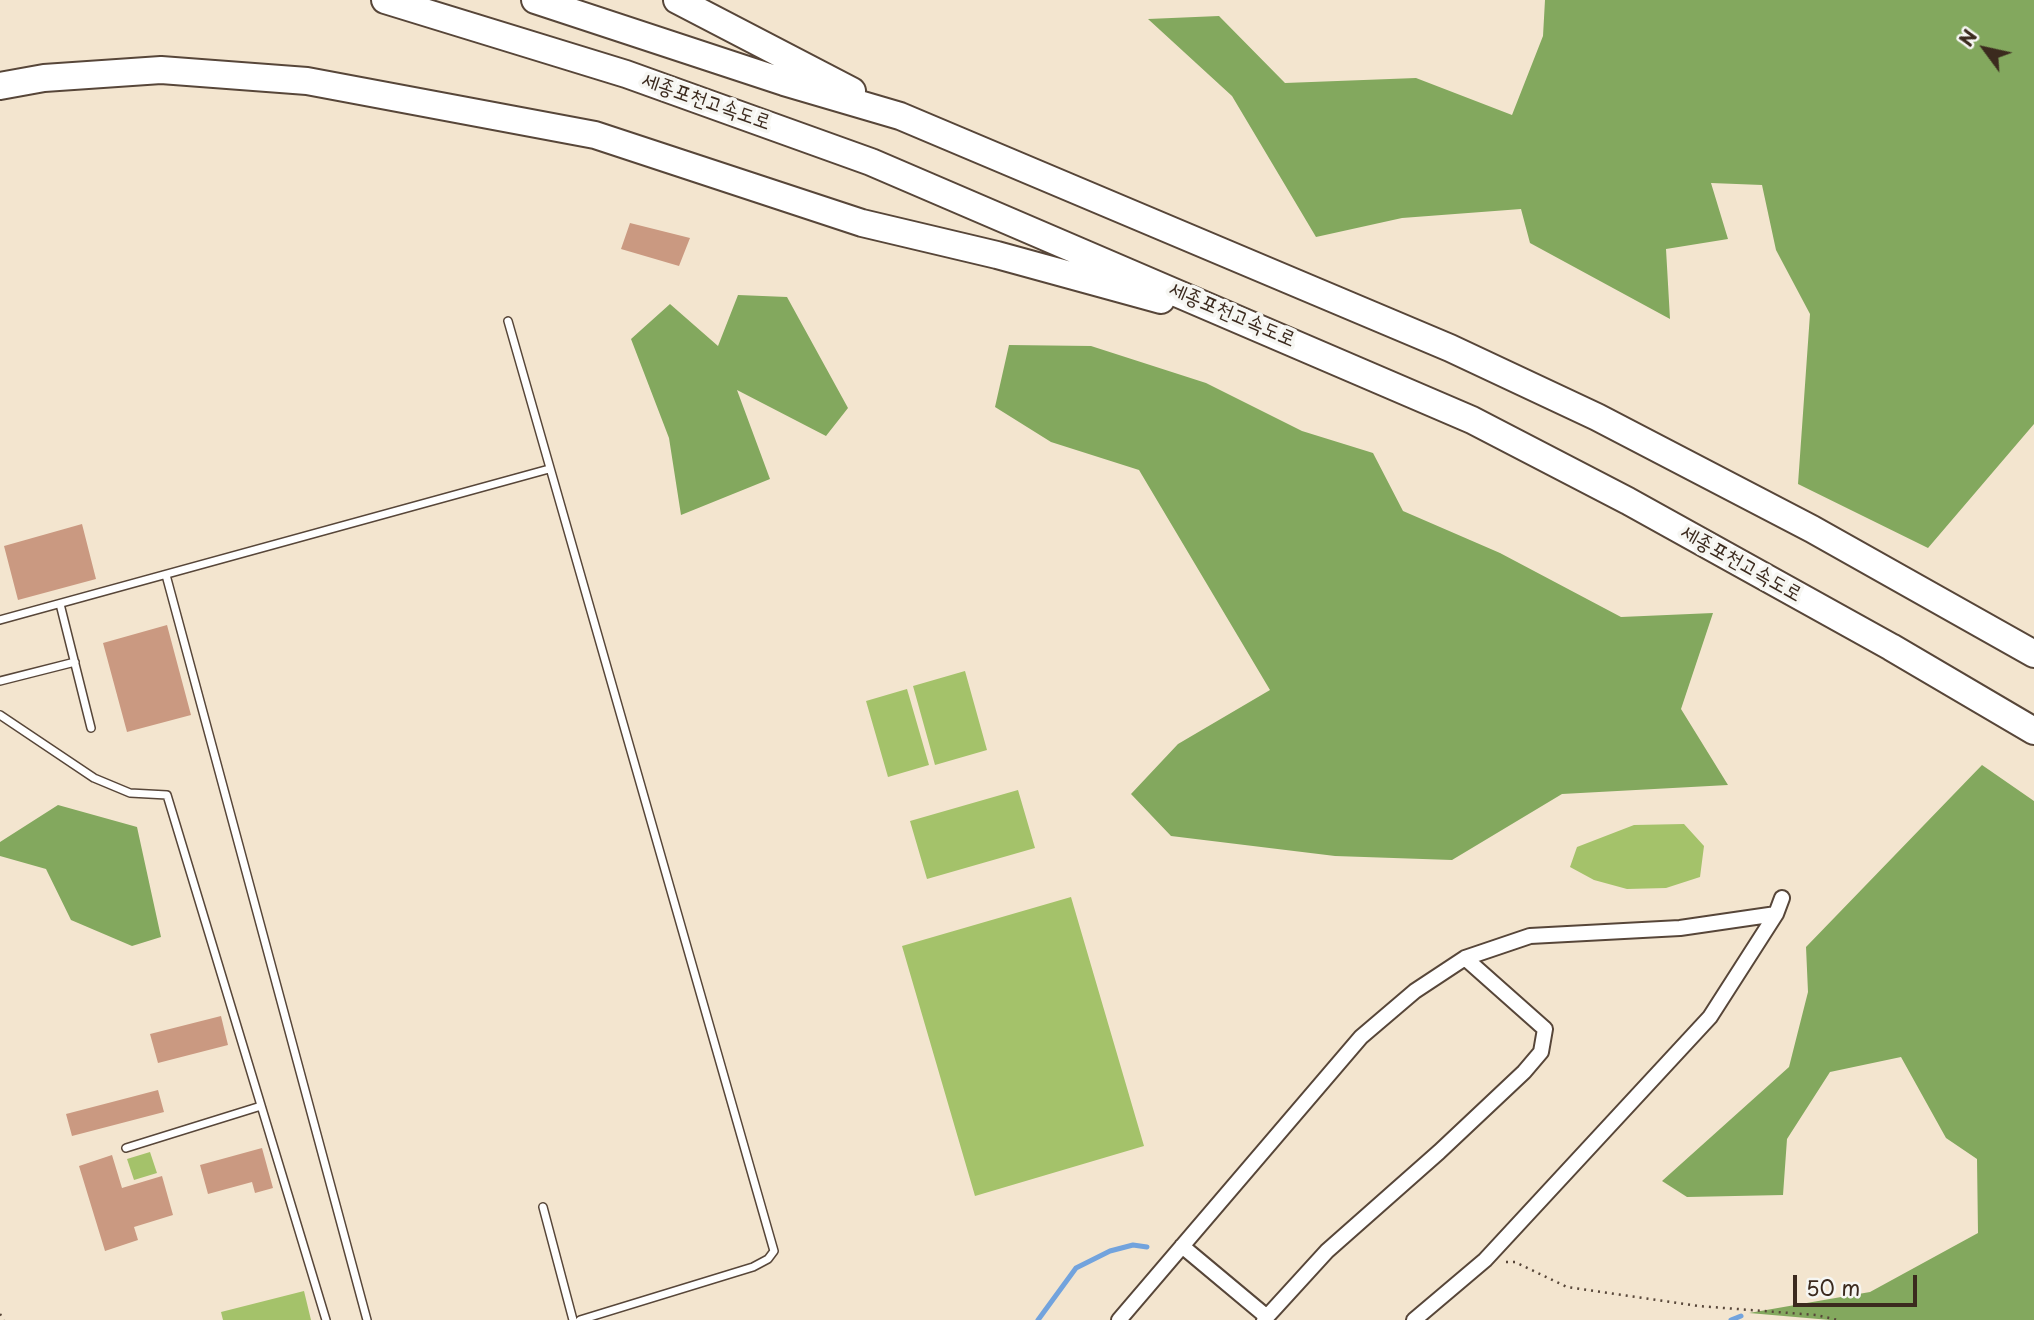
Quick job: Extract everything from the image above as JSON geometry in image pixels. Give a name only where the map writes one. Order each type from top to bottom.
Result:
[{"type":"highway","name":"세종포천고속도로","points":[[385,0],[626,74],[871,162],[1472,419],[1628,501],[1891,647],[2034,731]]},
{"type":"highway","name":"세종포천고속도로","points":[[535,0],[784,82],[900,116],[1450,348],[1597,417],[1950,605],[2034,654]]},
{"type":"highway","points":[[677,0],[900,116]]},
{"type":"highway","points":[[0,86],[44,78],[161,70],[293,80],[594,135],[862,223],[997,255],[1266,329]]},
{"type":"street","points":[[1414,1320],[1485,1260],[1710,1017],[1776,914],[1783,898]]},
{"type":"street","points":[[1119,1320],[1361,1037],[1415,990],[1465,958],[1530,936],[1680,928],[1776,914]]},
{"type":"street","points":[[1182,1246],[1265,1318],[1327,1251],[1524,1072],[1541,1052],[1545,1029],[1465,958]]},
{"type":"lane","points":[[508,321],[774,1251],[768,1259],[753,1267],[580,1320]]},
{"type":"lane","points":[[0,621],[550,469]]},
{"type":"lane","points":[[166,575],[367,1320]]},
{"type":"lane","points":[[60,604],[91,728]]},
{"type":"lane","points":[[0,681],[75,662]]},
{"type":"lane","points":[[0,715],[94,778],[130,793],[167,795],[326,1320]]},
{"type":"lane","points":[[126,1148],[261,1106]]},
{"type":"lane","points":[[543,1207],[573,1320]]},
{"type":"path","points":[[1485,1260],[1515,1262],[1567,1287],[1698,1306],[1816,1315],[1838,1320]]},
{"type":"path","points":[[0,1314],[4,1320]]},
{"type":"green space","points":[[1545,0],[2034,0],[2034,424],[1928,548],[1798,484],[1810,314],[1776,250],[1762,185],[1711,183],[1728,239],[1666,249],[1670,319],[1530,243],[1521,209],[1402,218],[1316,237],[1232,96],[1148,19],[1219,16],[1285,83],[1416,78],[1512,115],[1543,36]]},
{"type":"green space","points":[[738,295],[787,297],[848,408],[826,436],[737,390],[770,479],[681,515],[669,438],[631,339],[670,304],[718,346]]},
{"type":"green space","points":[[1009,345],[1091,346],[1206,383],[1302,431],[1373,453],[1403,511],[1500,553],[1621,617],[1713,613],[1681,709],[1728,785],[1562,794],[1452,860],[1335,856],[1171,836],[1131,794],[1178,744],[1270,690],[1139,470],[1051,442],[995,407]]},
{"type":"green space","points":[[965,671],[987,750],[935,765],[913,686]]},
{"type":"green space","points":[[907,689],[929,765],[888,777],[866,701]]},
{"type":"green space","points":[[1982,765],[2034,801],[2034,1320],[1830,1320],[1749,1313],[1870,1292],[1978,1233],[1977,1159],[1946,1138],[1901,1057],[1830,1072],[1787,1139],[1783,1195],[1687,1197],[1662,1181],[1789,1067],[1808,992],[1806,947]]},
{"type":"green space","points":[[1018,790],[1035,848],[927,879],[910,821]]},
{"type":"green space","points":[[58,805],[137,827],[161,937],[132,946],[71,920],[46,869],[0,856],[0,842]]},
{"type":"green space","points":[[1684,824],[1704,846],[1700,877],[1666,888],[1627,889],[1594,880],[1570,867],[1577,847],[1634,825]]},
{"type":"green space","points":[[1071,897],[1144,1146],[975,1196],[902,946]]},
{"type":"green space","points":[[150,1152],[157,1173],[134,1180],[127,1159]]},
{"type":"green space","points":[[304,1291],[311,1320],[223,1320],[221,1312]]},
{"type":"building","points":[[630,223],[690,238],[679,266],[621,249]]},
{"type":"building","points":[[82,524],[96,579],[18,600],[4,546]]},
{"type":"building","points":[[167,625],[191,715],[127,732],[103,643]]},
{"type":"building","points":[[221,1016],[228,1045],[158,1063],[150,1034]]},
{"type":"building","points":[[158,1090],[164,1112],[72,1136],[66,1114]]},
{"type":"building","points":[[262,1148],[273,1188],[255,1193],[252,1182],[208,1194],[200,1165]]},
{"type":"building","points":[[112,1155],[122,1188],[162,1176],[173,1215],[134,1227],[138,1240],[105,1251],[79,1166]]},
{"type":"waterway","points":[[1038,1320],[1076,1268],[1110,1251],[1133,1245],[1147,1247]]},
{"type":"waterway","points":[[1731,1320],[1741,1316]]}]
